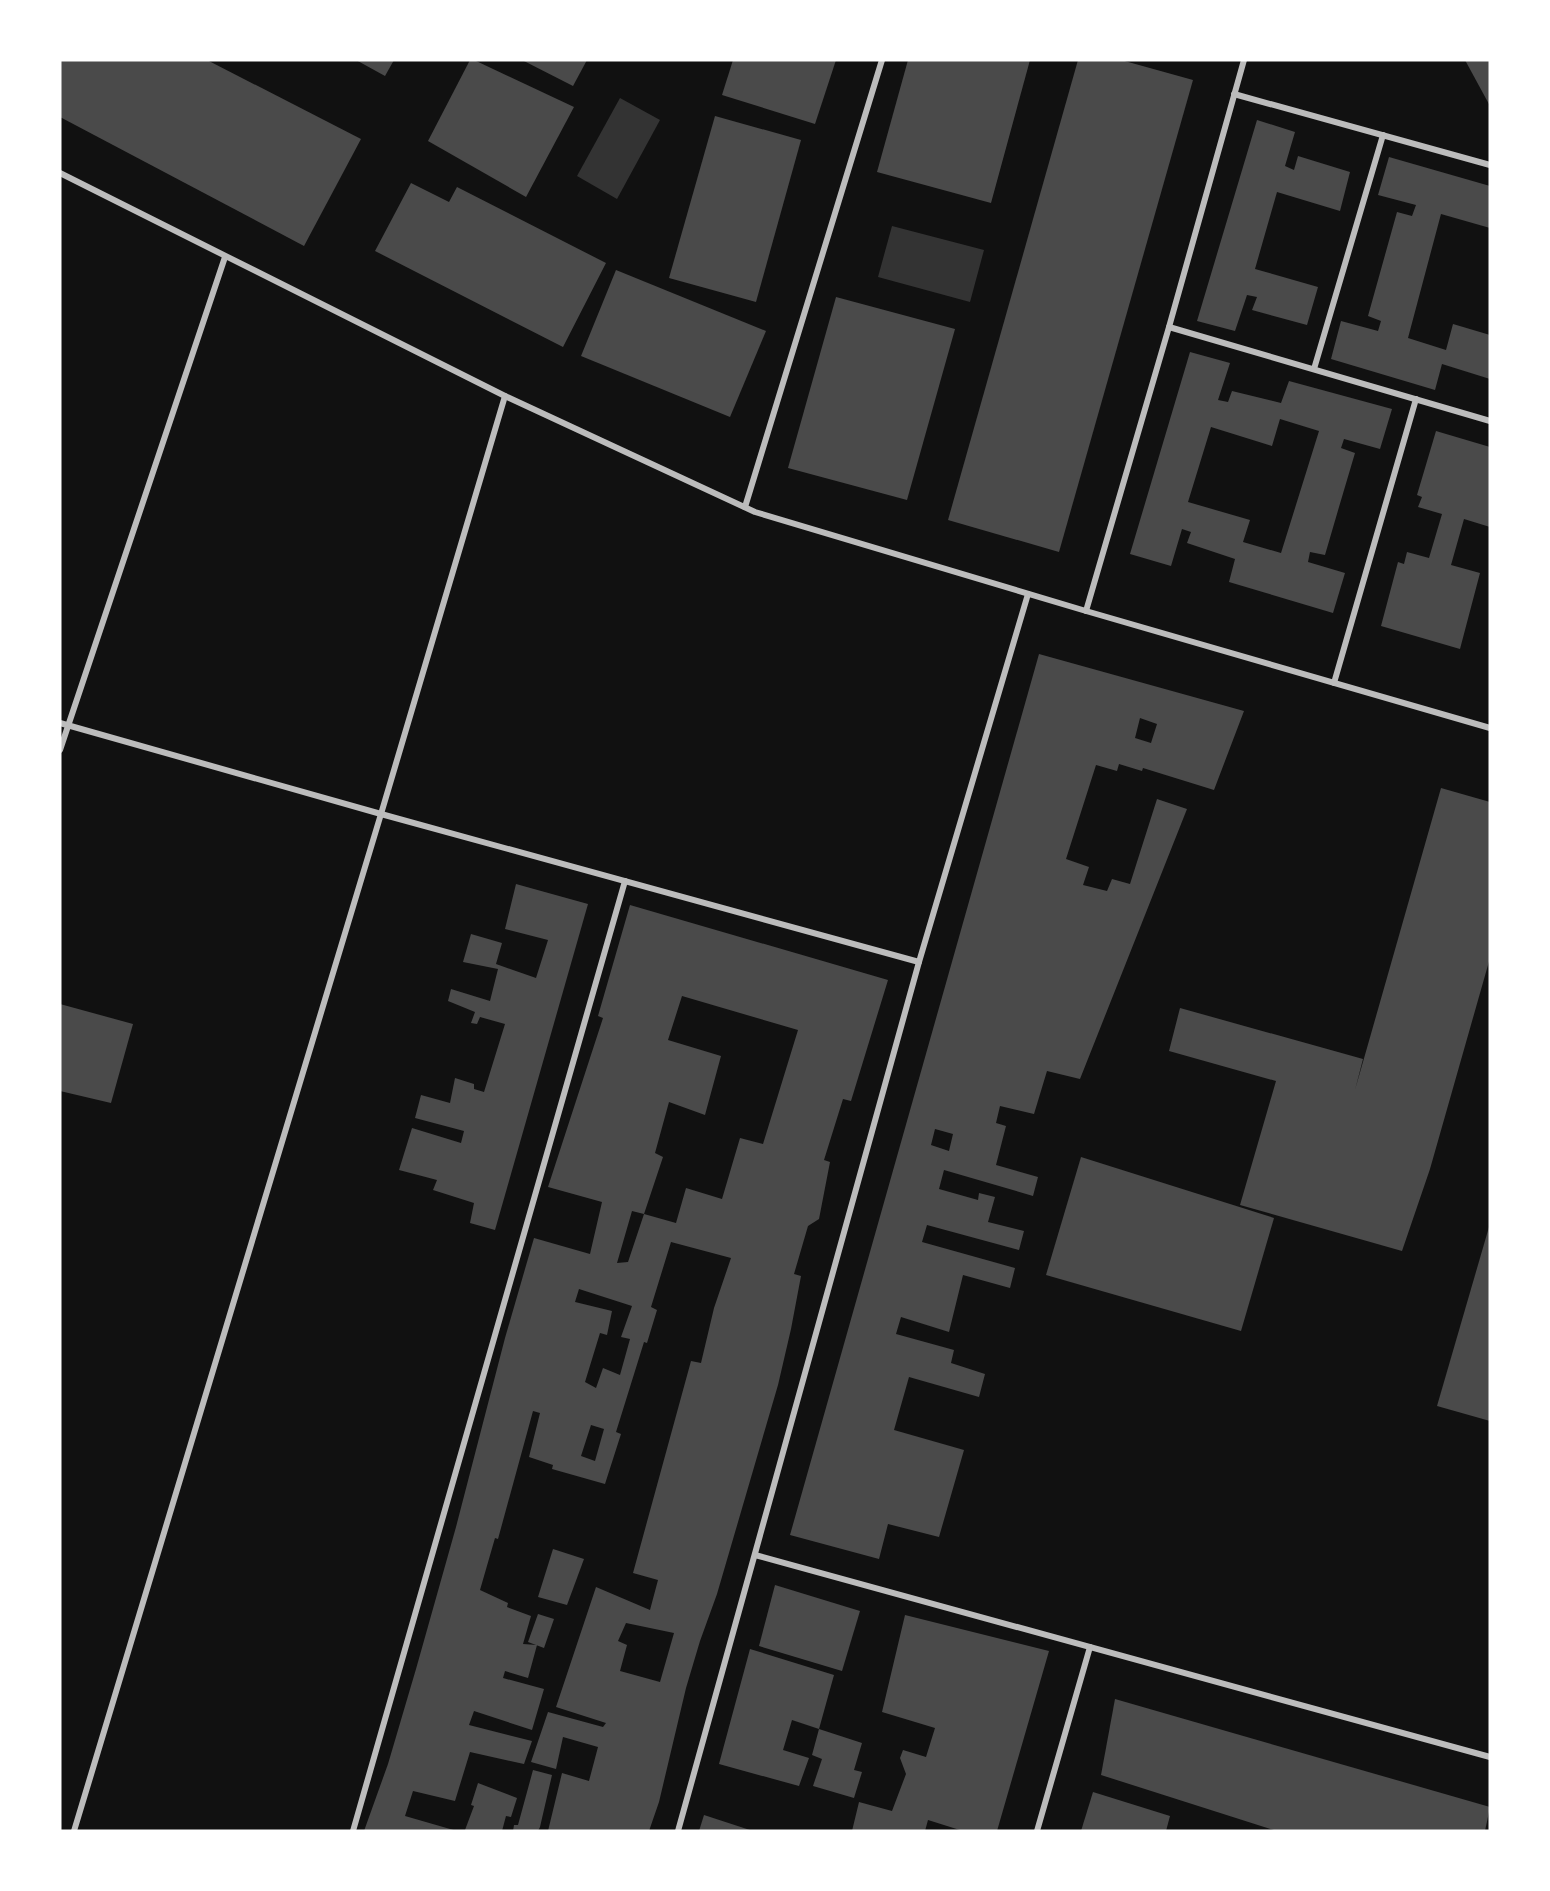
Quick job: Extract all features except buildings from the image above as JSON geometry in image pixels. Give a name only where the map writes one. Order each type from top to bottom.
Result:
[{"type":"street","points":[[745,507],[882,60]]},
{"type":"street","points":[[1086,611],[1244,60]]},
{"type":"street","points":[[1234,94],[1490,165]]},
{"type":"street","points":[[1314,369],[1383,135]]},
{"type":"street","points":[[60,173],[505,396],[745,507],[1028,594],[1490,728]]},
{"type":"street","points":[[60,750],[225,257]]},
{"type":"street","points":[[1169,327],[1490,421]]},
{"type":"street","points":[[74,1831],[505,396]]},
{"type":"street","points":[[1334,683],[1416,399]]},
{"type":"street","points":[[678,1831],[919,962],[1028,594]]},
{"type":"street","points":[[60,723],[919,962]]},
{"type":"street","points":[[353,1831],[624,881]]},
{"type":"street","points":[[755,1555],[1490,1757]]},
{"type":"street","points":[[1037,1831],[1090,1647]]},
{"type":"shaded area","points":[[620,98],[660,120],[617,199],[577,176]]},
{"type":"shaded area","points":[[892,226],[984,250],[970,302],[878,277]]}]
